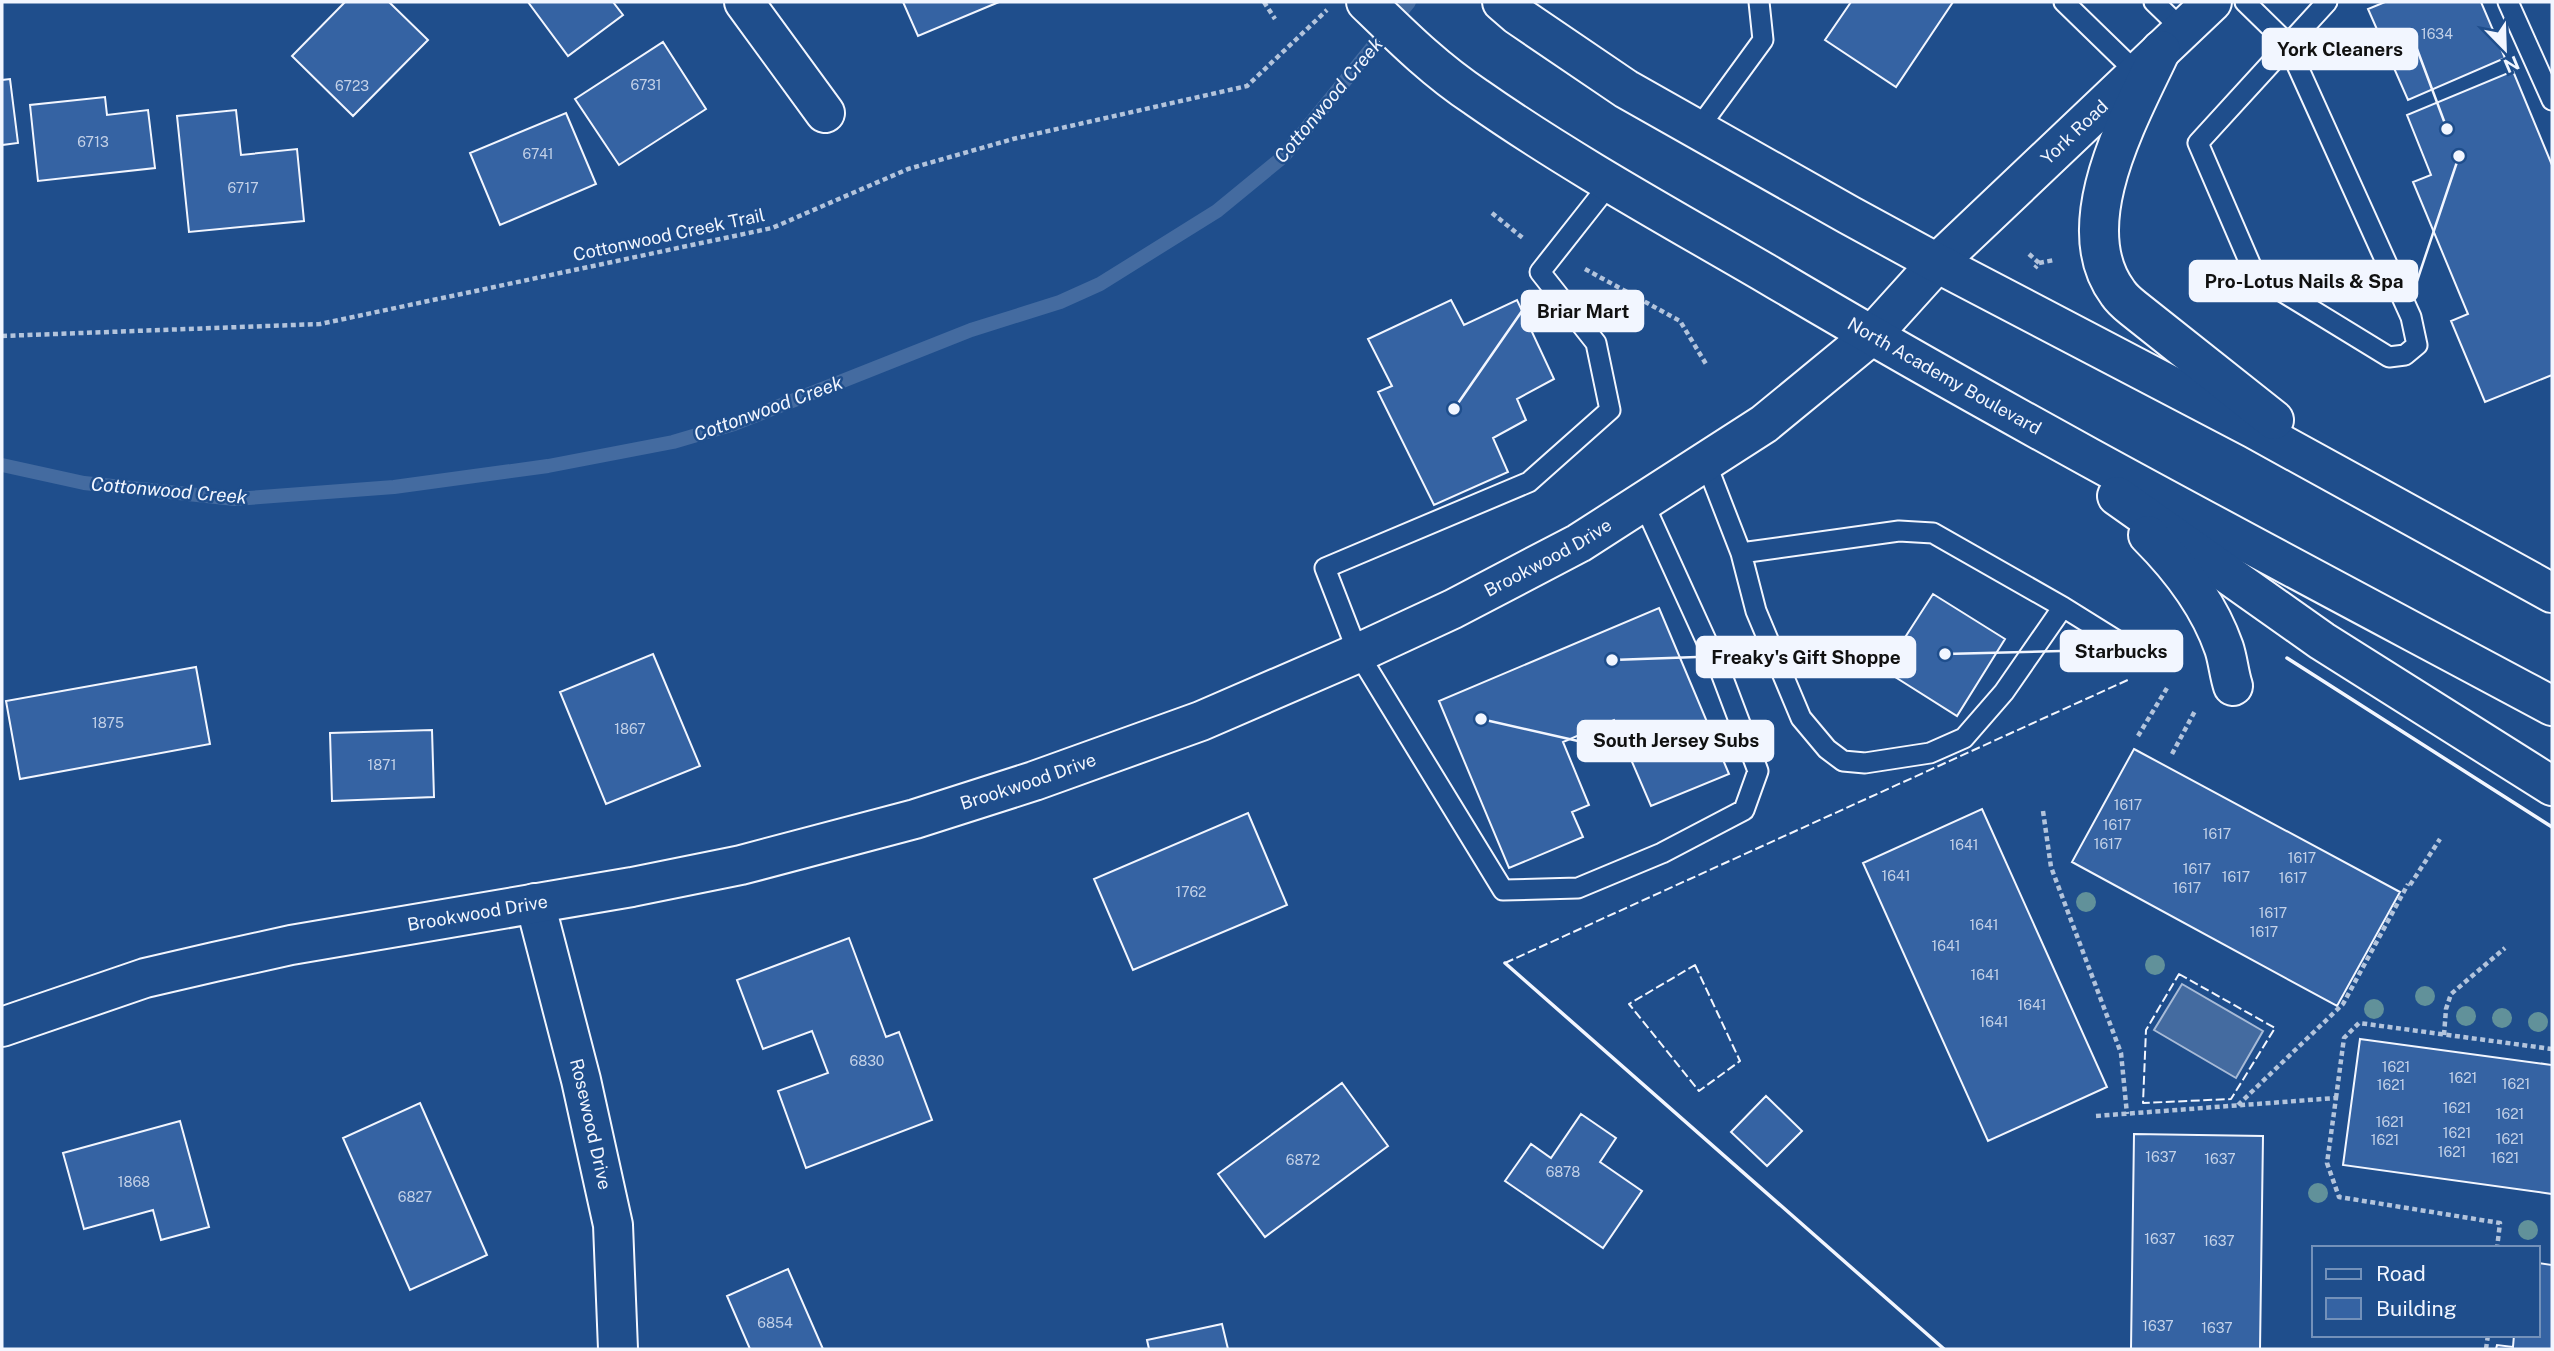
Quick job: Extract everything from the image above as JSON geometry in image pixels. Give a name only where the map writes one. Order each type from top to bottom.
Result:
[{"type":"main road","points":[[744,2],[825,113]]},
{"type":"main road","name":"North Academy Boulevard","points":[[1366,2],[1419,54],[1475,97],[1597,174],[1871,336],[2032,427],[2552,706]]},
{"type":"main road","points":[[1502,2],[1626,89],[1937,263],[2254,429],[2552,593]]},
{"type":"main road","name":"York Road","points":[[1937,263],[2212,2]]},
{"type":"main road","points":[[2160,51],[2107,176],[2099,222],[2101,251],[2107,273],[2118,293],[2152,325],[2367,492]]},
{"type":"main road","name":"Brookwood Drive","points":[[2,1027],[145,978],[226,959],[291,945],[632,887],[741,865],[915,819],[1034,781],[1200,721],[1358,653],[1579,543],[1764,424],[1871,336],[1937,263]]},
{"type":"main road","points":[[2032,427],[2089,477],[2168,555],[2200,600],[2224,648],[2218,692]]},
{"type":"main road","points":[[2089,477],[2322,640],[2552,786]]},
{"type":"main road","points":[[2415,518],[2552,565]]},
{"type":"main road","name":"Rosewood Drive","points":[[535,903],[581,1080],[613,1225],[618,1349]]},
{"type":"lane","points":[[1698,129],[1763,40],[1759,2]]},
{"type":"lane","points":[[2064,2],[2160,51]]},
{"type":"lane","points":[[2154,2],[2160,51]]},
{"type":"lane","points":[[2245,2],[2287,43],[2410,317],[2417,345],[2405,355],[2389,357],[2255,275],[2198,143],[2287,43],[2327,2]]},
{"type":"lane","points":[[2508,2],[2552,100]]},
{"type":"lane","points":[[1597,174],[1552,256],[1540,272],[1596,343],[1610,410],[1529,482],[1325,568],[1358,653],[1503,890],[1578,888],[1662,853],[1744,810],[1758,771],[1721,673],[1643,502]]},
{"type":"lane","points":[[1706,463],[1741,553],[1756,611],[1801,718],[1827,749],[1843,761],[1865,763],[1930,753],[1964,738],[2004,692],[2063,607]]},
{"type":"lane","points":[[1741,553],[1899,531],[1933,533],[2063,607],[2123,645]]},
{"type":"path","points":[[1264,2],[1275,19]]},
{"type":"path","name":"Cottonwood Creek Trail","points":[[2,336],[320,324],[772,228],[908,169],[1013,139],[1247,86],[1335,2]]},
{"type":"path","points":[[1492,214],[1537,249],[1598,274],[1680,321],[1706,363]]},
{"type":"path","points":[[2039,263],[2054,260]]},
{"type":"path","points":[[2138,736],[2167,688]]},
{"type":"path","points":[[2172,754],[2218,692]]},
{"type":"path","points":[[2043,811],[2051,867],[2121,1053],[2127,1114]]},
{"type":"path","points":[[2238,1105],[2343,1004],[2409,885],[2440,839]]},
{"type":"path","points":[[2444,1035],[2446,1009],[2451,994],[2505,948]]},
{"type":"path","points":[[2497,1246],[2500,1223],[2339,1198],[2327,1163],[2343,1038],[2359,1023],[2552,1049]]},
{"type":"path","points":[[2096,1116],[2336,1098]]},
{"type":"water","points":[[2182,984],[2263,1031],[2236,1078],[2154,1030]]},
{"type":"building","points":[[345,2],[389,2],[428,40],[353,116],[292,56]]},
{"type":"building","points":[[528,2],[613,2],[623,15],[568,56]]},
{"type":"building","points":[[903,2],[999,2],[918,36]]},
{"type":"building","points":[[1851,2],[1953,2],[1896,87],[1825,40]]},
{"type":"building","points":[[2385,2],[2481,2],[2505,58],[2408,100],[2368,9]]},
{"type":"building","points":[[663,42],[706,109],[619,165],[575,99]]},
{"type":"building","points":[[2513,71],[2552,165],[2552,375],[2485,402],[2451,321],[2468,314],[2413,182],[2431,175],[2407,115]]},
{"type":"building","points":[[10,79],[18,143],[2,145],[2,80]]},
{"type":"building","points":[[105,97],[107,115],[148,110],[155,168],[38,181],[30,105]]},
{"type":"building","points":[[236,110],[241,155],[297,149],[304,221],[189,232],[177,116]]},
{"type":"building","points":[[566,113],[596,184],[500,225],[470,153]]},
{"type":"building","points":[[1451,300],[1464,325],[1517,300],[1554,379],[1517,399],[1526,420],[1493,438],[1508,472],[1434,505],[1378,392],[1392,386],[1368,339]]},
{"type":"building","points":[[1933,594],[2005,639],[1957,716],[1884,670]]},
{"type":"building","points":[[1659,608],[1729,774],[1651,806],[1614,720],[1563,742],[1589,805],[1572,812],[1583,837],[1509,868],[1439,701]]},
{"type":"building","points":[[653,654],[700,766],[606,804],[560,692]]},
{"type":"building","points":[[196,667],[210,744],[20,779],[6,701]]},
{"type":"building","points":[[432,730],[434,797],[332,801],[330,733]]},
{"type":"building","points":[[2134,749],[2400,892],[2337,1006],[2072,862]]},
{"type":"building","points":[[1982,809],[2107,1087],[1988,1141],[1863,863]]},
{"type":"building","points":[[1248,813],[1287,905],[1133,970],[1094,879]]},
{"type":"building","points":[[849,938],[886,1037],[899,1032],[932,1120],[806,1168],[778,1091],[828,1073],[812,1031],[763,1049],[737,980]]},
{"type":"building","points":[[2360,1039],[2552,1065],[2552,1194],[2343,1165]]},
{"type":"building","points":[[1342,1083],[1388,1146],[1265,1237],[1218,1174]]},
{"type":"building","points":[[1766,1096],[1802,1131],[1767,1166],[1731,1132]]},
{"type":"building","points":[[420,1103],[487,1255],[410,1290],[343,1138]]},
{"type":"building","points":[[1581,1114],[1616,1138],[1600,1162],[1642,1191],[1603,1248],[1505,1181],[1531,1144],[1551,1158]]},
{"type":"building","points":[[180,1121],[209,1227],[161,1240],[153,1210],[84,1229],[63,1153]]},
{"type":"building","points":[[2134,1134],[2263,1136],[2260,1349],[2131,1349]]},
{"type":"building","points":[[2540,1263],[2552,1265],[2552,1349],[2496,1349],[2497,1345],[2513,1347],[2514,1337],[2540,1337]]},
{"type":"building","points":[[788,1269],[823,1349],[750,1349],[727,1296]]},
{"type":"building","points":[[1222,1324],[1228,1349],[1149,1349],[1147,1340]]},
{"type":"waterway","name":"Cottonwood Creek","points":[[2,465],[84,483],[235,499],[394,487],[548,466],[673,442],[734,424],[971,330],[1060,302],[1100,284],[1217,211],[1284,156],[1409,2]]},
{"type":"fence","points":[[1505,963],[2130,679]]},
{"type":"fence","points":[[1695,965],[1740,1061],[1699,1091],[1629,1004],[1695,965]]},
{"type":"fence","points":[[2179,974],[2275,1028],[2231,1099],[2143,1103],[2146,1030],[2179,974]]},
{"type":"wall","points":[[2287,658],[2552,827]]},
{"type":"wall","points":[[1505,963],[1944,1349]]},
{"type":"place","name":"York Cleaners","points":[[2447,129]]},
{"type":"place","name":"Pro-Lotus Nails & Spa","points":[[2459,156]]},
{"type":"place","name":"Briar Mart","points":[[1454,409]]},
{"type":"place","name":"Starbucks","points":[[1945,654]]},
{"type":"place","name":"Freaky's Gift Shoppe","points":[[1612,660]]},
{"type":"place","name":"South Jersey Subs","points":[[1481,719]]}]
